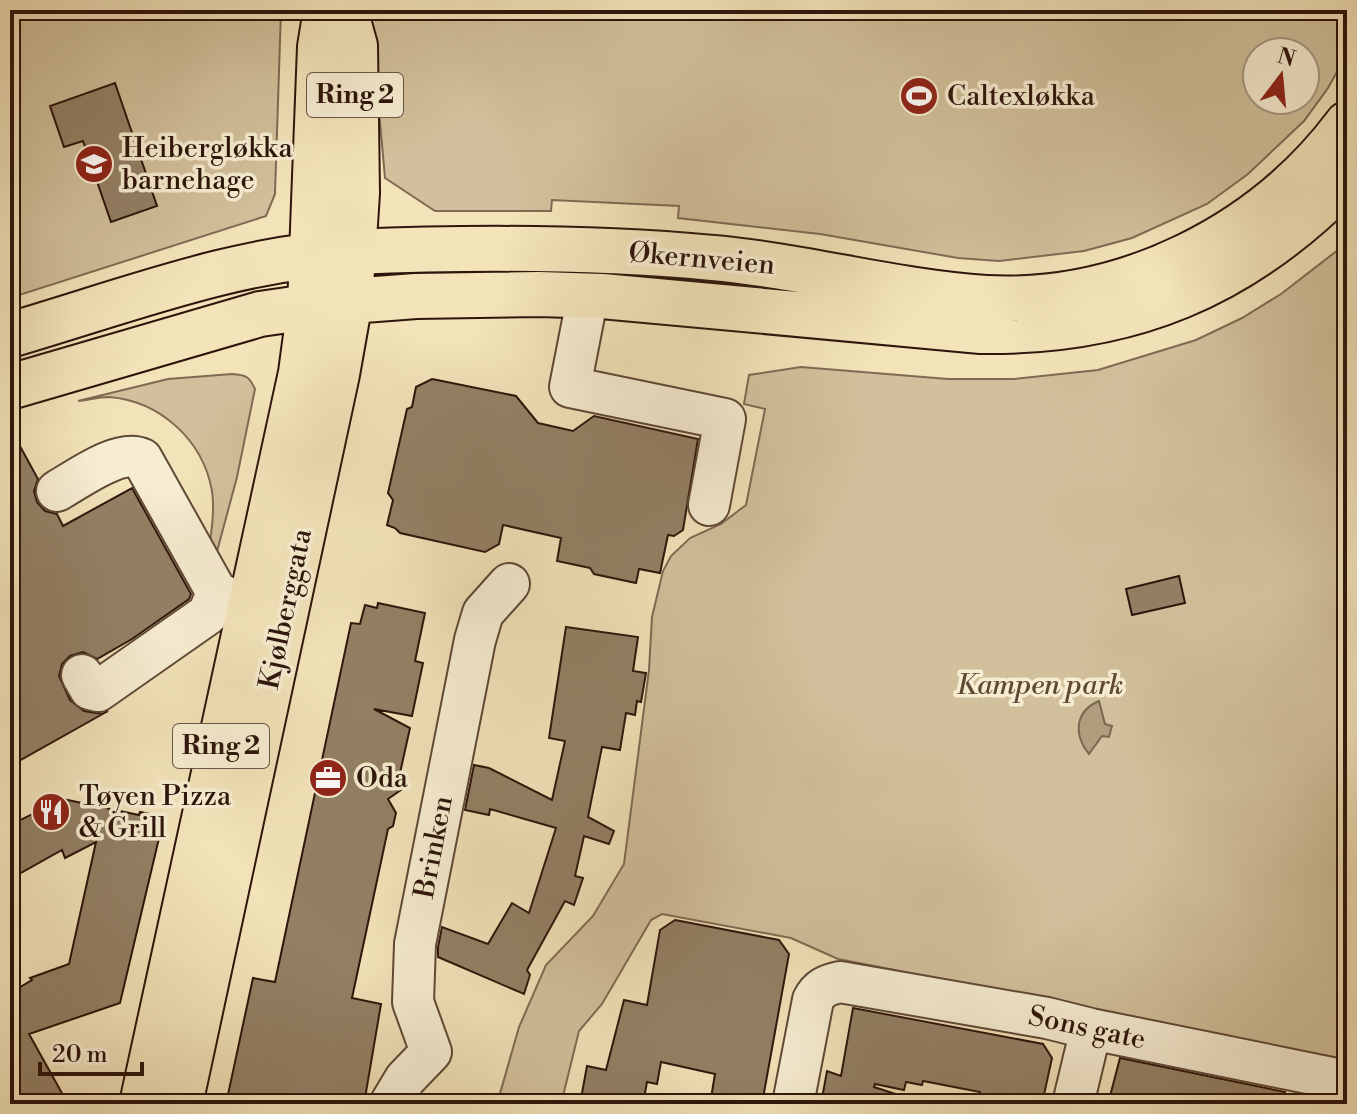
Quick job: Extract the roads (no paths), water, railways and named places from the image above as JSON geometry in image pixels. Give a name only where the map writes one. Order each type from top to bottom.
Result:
[{"type":"main road","name":"Ring 2","points":[[326,10],[320,47],[334,254],[330,304]]},
{"type":"main road","name":"Ring 2","points":[[334,254],[357,193],[355,46],[345,10]]},
{"type":"main road","name":"Økernveien","points":[[10,335],[259,264],[334,254],[614,251],[716,258],[988,298],[1057,295],[1149,273],[1216,240],[1268,206],[1298,180],[1326,152],[1347,124]]},
{"type":"main road","name":"Økernveien","points":[[10,387],[260,314],[330,304],[474,295],[588,295],[981,331],[1022,332],[1096,323],[1158,305],[1213,281],[1295,228],[1347,179]]},
{"type":"main road","name":"Kjølberggata","points":[[142,1104],[234,600],[301,373],[330,304]]},
{"type":"main road","name":"Kjølberggata","points":[[180,1104],[337,374],[330,304]]},
{"type":"street","points":[[588,295],[570,387],[725,419],[709,505]]},
{"type":"street","points":[[57,491],[118,458],[134,455],[142,459],[234,600],[208,614],[98,691],[90,689],[82,675]]},
{"type":"street","name":"Brinken","points":[[390,1104],[405,1079],[431,1052],[413,1002],[415,944],[475,640],[483,613],[509,584]]},
{"type":"street","name":"Sons gate","points":[[793,1104],[811,1006],[817,992],[827,985],[854,983],[1047,1018],[1347,1081]]},
{"type":"street","points":[[1073,1104],[1091,1029]]},
{"type":"place","name":"Caltexløkka","points":[[919,96]]},
{"type":"place","name":"Heibergløkka barnehage","points":[[94,164]]},
{"type":"place","name":"Oda","points":[[328,778]]},
{"type":"place","name":"Tøyen Pizza & Grill","points":[[51,812]]},
{"type":"park label","name":"Kampen park","points":[[1040,685]]}]
